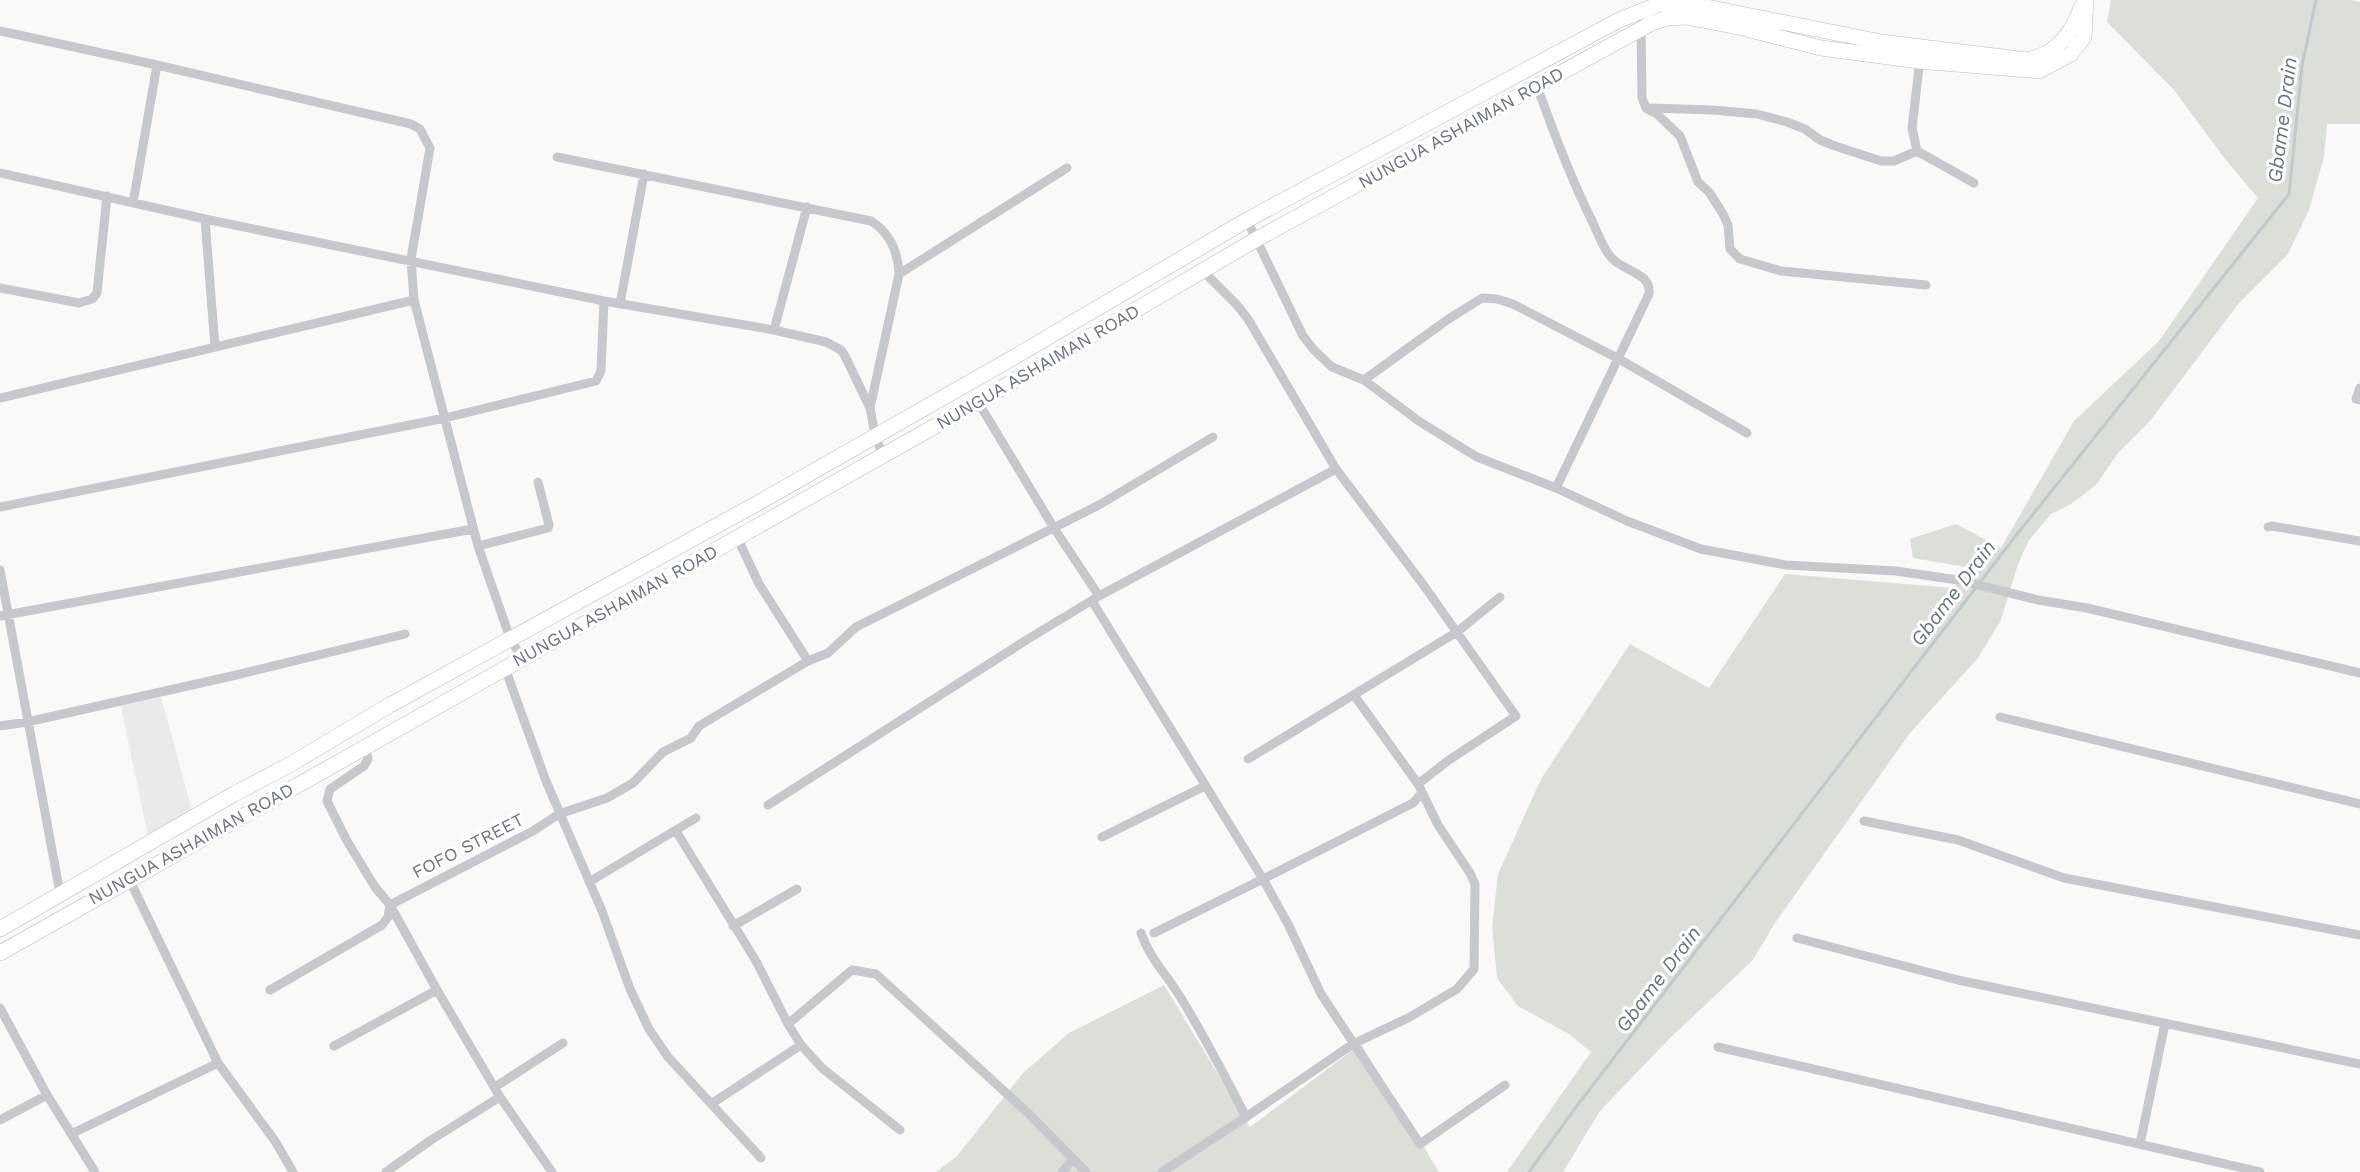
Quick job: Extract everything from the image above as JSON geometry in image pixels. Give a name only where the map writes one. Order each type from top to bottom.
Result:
[{"type":"main road","name":"NUNGUA ASHAIMAN ROAD","points":[[0,929],[510,638],[758,503],[1016,356],[1247,220],[1599,30],[1660,4],[1686,3],[1921,54],[2039,71],[2071,54],[2084,36],[2085,0]]},
{"type":"main road","name":"NUNGUA ASHAIMAN ROAD","points":[[0,953],[883,456],[1257,240],[1641,28],[1667,18],[1687,17],[1743,28],[1821,48],[1921,54]]},
{"type":"street","points":[[1641,28],[1642,98],[1646,108],[1658,114],[1680,136],[1698,182],[1709,192],[1728,225],[1730,249],[1740,259],[1781,271],[1926,285]]},
{"type":"street","points":[[0,31],[157,64],[411,124],[420,129],[430,148],[411,260],[414,300],[478,546],[510,638],[522,659]]},
{"type":"street","points":[[1921,54],[1912,128],[1917,151],[1974,183]]},
{"type":"street","points":[[133,203],[157,64]]},
{"type":"street","points":[[1537,86],[1571,178],[1609,255],[1619,266],[1647,279],[1650,286],[1649,294],[1619,359],[1556,488]]},
{"type":"street","points":[[1646,108],[1757,114],[1787,122],[1805,129],[1820,140],[1881,160],[1894,161],[1917,151]]},
{"type":"street","points":[[557,156],[871,221],[882,228],[898,256],[899,274],[870,408]]},
{"type":"street","points":[[899,274],[1067,168]]},
{"type":"street","points":[[0,173],[205,219],[620,304],[774,330],[826,342],[841,350],[870,408],[875,435],[883,456]]},
{"type":"street","points":[[620,304],[644,174]]},
{"type":"street","points":[[0,288],[79,303],[92,299],[97,293],[107,196]]},
{"type":"street","points":[[774,330],[807,207]]},
{"type":"street","points":[[205,219],[215,347]]},
{"type":"street","points":[[1247,220],[1303,336],[1332,366],[1364,380],[1420,422],[1477,457],[1556,488],[1627,521],[1701,549],[1786,566],[1896,571],[1958,580],[2360,673]]},
{"type":"street","points":[[1154,933],[1413,803],[1420,789],[1449,760],[1516,716],[1336,469],[1248,319],[1203,271]]},
{"type":"street","points":[[1364,380],[1447,320],[1482,298],[1497,299],[1513,304],[1619,359],[1747,433]]},
{"type":"street","points":[[0,398],[414,300]]},
{"type":"street","points":[[0,507],[445,418],[596,381],[601,371],[604,300]]},
{"type":"street","points":[[2360,388],[2356,395],[2356,399],[2360,400]]},
{"type":"street","points":[[978,402],[1205,786],[1263,879],[1288,924],[1321,994],[1420,1144],[1505,1085]]},
{"type":"street","name":"FOFO STREET","points":[[390,905],[533,831],[560,814],[607,798],[633,783],[663,752],[691,738],[699,726],[808,661],[836,648],[846,636],[864,623],[1099,505],[1213,437]]},
{"type":"street","points":[[768,805],[1028,639],[1095,599],[1336,469]]},
{"type":"street","points":[[478,546],[548,528],[538,482]]},
{"type":"street","points":[[2268,527],[2360,541]]},
{"type":"street","points":[[4,616],[473,529]]},
{"type":"street","points":[[737,537],[759,584],[808,661]]},
{"type":"street","points":[[0,570],[4,616],[60,893]]},
{"type":"street","points":[[1248,759],[1457,632],[1500,597]]},
{"type":"street","points":[[0,726],[27,722],[231,676],[405,633]]},
{"type":"street","points":[[505,668],[560,814],[602,911],[630,989],[649,1029],[668,1057],[760,1158]]},
{"type":"street","points":[[1162,1172],[1246,1118],[1353,1044],[1408,1018],[1457,989],[1474,969],[1475,884],[1438,825],[1420,789],[1354,695]]},
{"type":"street","points":[[2000,717],[2360,804]]},
{"type":"street","points":[[365,747],[368,759],[364,766],[330,789],[327,801],[347,841],[375,887],[390,905],[500,1097],[552,1172]]},
{"type":"street","points":[[1102,837],[1205,786]]},
{"type":"street","points":[[589,882],[696,818]]},
{"type":"street","points":[[1864,820],[1958,840],[2064,878],[2360,935]]},
{"type":"street","points":[[676,831],[756,961],[801,1045],[822,1068],[900,1130]]},
{"type":"street","points":[[132,878],[132,885],[218,1063],[275,1141],[293,1172]]},
{"type":"street","points":[[733,926],[797,888]]},
{"type":"street","points":[[270,990],[382,925],[388,917],[390,905]]},
{"type":"street","points":[[1141,933],[1147,950],[1178,993],[1246,1118]]},
{"type":"street","points":[[1797,938],[1958,980],[2360,1064]]},
{"type":"street","points":[[788,1024],[852,970],[876,974],[1029,1114],[1086,1172]]},
{"type":"street","points":[[334,1046],[437,990]]},
{"type":"street","points":[[0,1008],[47,1095],[95,1172]]},
{"type":"street","points":[[2140,1143],[2165,1023]]},
{"type":"street","points":[[495,1087],[563,1043]]},
{"type":"street","points":[[711,1104],[801,1045]]},
{"type":"street","points":[[1718,1047],[2260,1172]]},
{"type":"street","points":[[71,1134],[218,1063]]},
{"type":"street","points":[[0,1120],[47,1095]]},
{"type":"street","points":[[386,1172],[431,1140],[500,1097]]},
{"type":"street","points":[[1062,1172],[1073,1159]]},
{"type":"shaded area","points":[[2111,0],[2352,0],[2360,2],[2360,124],[2327,124],[2324,157],[2309,210],[2288,254],[2239,303],[2150,421],[2118,453],[2096,485],[2071,504],[2051,514],[2029,540],[2018,564],[2001,620],[1978,658],[1910,733],[1775,923],[1752,961],[1669,1039],[1600,1111],[1563,1172],[1507,1172],[1591,1052],[1569,1034],[1518,1006],[1497,978],[1492,927],[1498,874],[1541,779],[1630,644],[1709,688],[1785,574],[1954,588],[1966,567],[1913,558],[1910,539],[1956,524],[2001,548],[2074,421],[2159,341],[2258,198],[2225,159],[2174,90],[2107,22]]},
{"type":"shaded area","points":[[161,697],[192,810],[148,837],[121,706]]},
{"type":"shaded area","points":[[1164,985],[1250,1127],[1361,1044],[1439,1172],[936,1172],[957,1156],[1023,1073],[1069,1033]]},
{"type":"waterway","name":"Gbame Drain","points":[[1529,1172],[1576,1107],[2014,538],[2289,194],[2302,66],[2316,0]]}]
